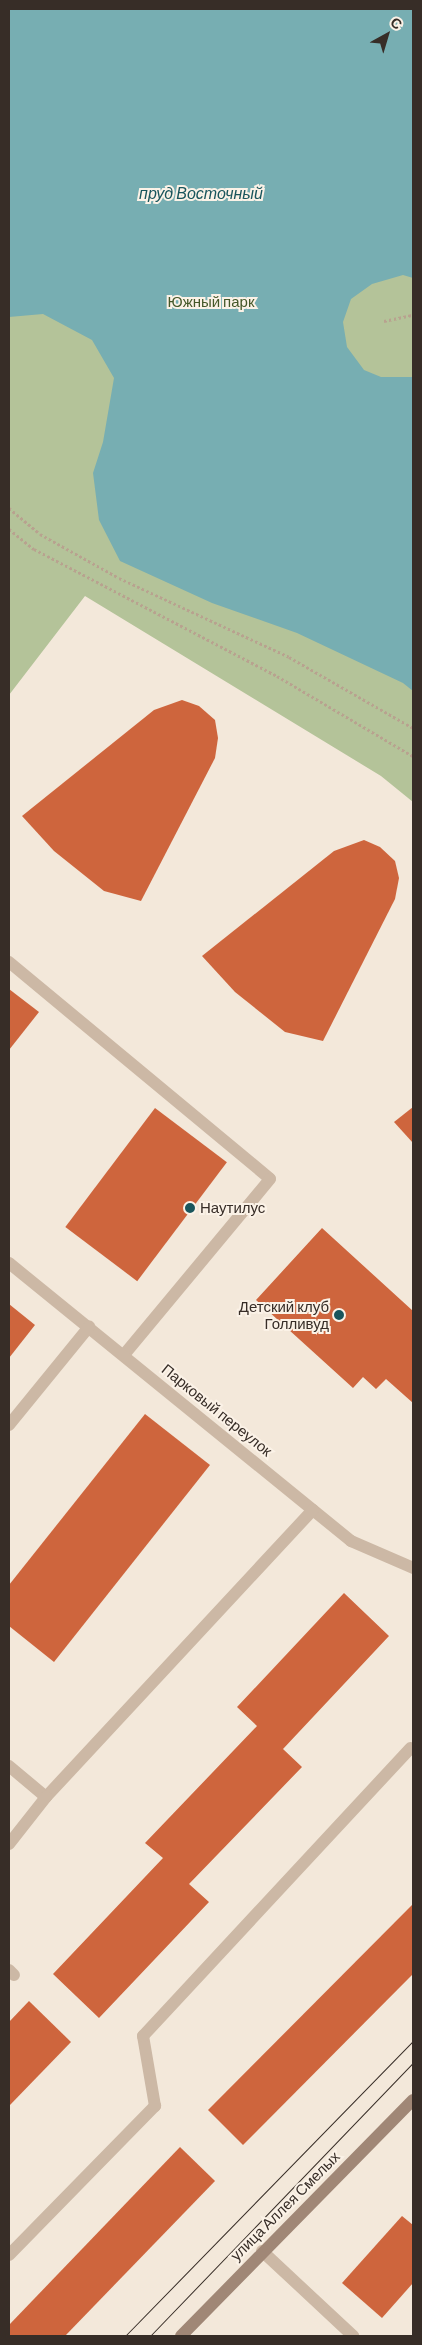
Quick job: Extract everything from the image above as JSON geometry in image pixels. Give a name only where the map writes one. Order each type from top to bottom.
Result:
[{"type":"main road","name":"улица Аллея Смелых","points":[[181,2336],[262,2251],[413,2100]]},
{"type":"street","points":[[9,962],[270,1179],[124,1355]]},
{"type":"street","name":"Парковый переулок","points":[[9,1263],[89,1326],[351,1541],[413,1568]]},
{"type":"street","points":[[9,1425],[89,1326]]},
{"type":"street","points":[[9,1844],[46,1797],[313,1510]]},
{"type":"street","points":[[9,2255],[155,2106],[143,2036],[411,1748]]},
{"type":"street","points":[[9,1766],[46,1797]]},
{"type":"street","points":[[262,2251],[353,2336]]},
{"type":"path","points":[[384,321],[413,315]]},
{"type":"path","points":[[9,508],[40,534],[119,578],[289,657],[413,728]]},
{"type":"path","points":[[9,529],[34,549],[277,676],[413,756]]},
{"type":"green space","name":"пруд Восточный","points":[[9,9],[413,9],[413,802],[381,776],[85,596],[9,695]]},
{"type":"water","name":"пруд Восточный","points":[[9,9],[413,9],[413,278],[403,275],[372,284],[351,299],[343,322],[347,347],[364,370],[381,377],[413,377],[413,691],[403,683],[297,633],[212,603],[120,561],[99,520],[93,473],[103,442],[114,378],[92,340],[43,314],[9,317]]},
{"type":"building","points":[[182,700],[199,706],[215,720],[218,738],[215,758],[141,901],[104,891],[54,851],[22,816],[154,710]]},
{"type":"building","points":[[364,840],[380,847],[395,861],[399,878],[395,899],[323,1041],[285,1032],[235,992],[202,956],[334,851]]},
{"type":"building","points":[[9,989],[39,1012],[9,1050]]},
{"type":"building","points":[[413,1107],[413,1143],[394,1122]]},
{"type":"building","points":[[155,1108],[227,1162],[137,1281],[65,1227]]},
{"type":"building","points":[[322,1228],[413,1311],[413,1403],[386,1379],[376,1389],[363,1377],[353,1388],[256,1300]]},
{"type":"building","points":[[9,1304],[35,1325],[9,1358]]},
{"type":"building","points":[[145,1414],[210,1465],[54,1662],[9,1626],[9,1585]]},
{"type":"building","points":[[344,1593],[389,1636],[283,1749],[302,1767],[189,1884],[209,1902],[99,2018],[53,1974],[163,1858],[145,1843],[257,1726],[237,1707]]},
{"type":"building","points":[[413,1904],[413,1974],[243,2145],[208,2110]]},
{"type":"building","points":[[29,2001],[71,2042],[9,2106],[9,2022]]},
{"type":"building","points":[[180,2147],[215,2181],[65,2336],[9,2336],[9,2325]]},
{"type":"building","points":[[402,2216],[413,2225],[413,2283],[382,2318],[342,2283]]},
{"type":"tram line","points":[[125,2336],[413,2041]]},
{"type":"tram line","points":[[150,2336],[413,2063]]},
{"type":"place","name":"Наутилус","points":[[190,1208]]},
{"type":"place","name":"Детский клуб Голливуд","points":[[339,1315]]},
{"type":"park label","name":"Южный парк","points":[[211,302]]}]
